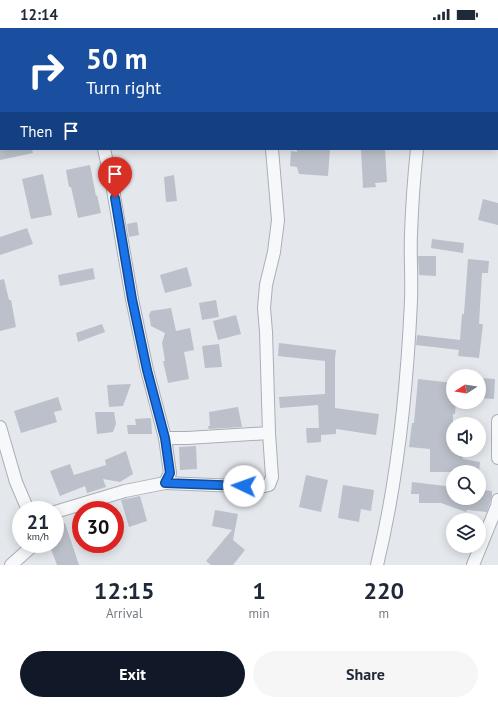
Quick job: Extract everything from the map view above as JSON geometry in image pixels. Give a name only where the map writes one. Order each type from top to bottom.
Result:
[{"type":"street","points":[[104,150],[112,184],[132,299],[147,370],[165,438],[170,473],[165,483]]},
{"type":"street","points":[[64,509],[125,491],[165,483],[260,487],[269,485],[272,477],[264,308],[266,285],[274,252],[278,220],[272,150]]},
{"type":"street","points":[[377,565],[391,497],[401,430],[410,307],[411,234],[417,150]]},
{"type":"street","points":[[498,421],[498,458]]},
{"type":"street","points":[[0,427],[16,482],[24,501]]},
{"type":"street","points":[[165,438],[269,433]]},
{"type":"street","points":[[473,565],[497,506],[498,500]]},
{"type":"street","points":[[10,565],[24,553]]},
{"type":"building","points":[[0,150],[32,150],[33,153],[0,160]]},
{"type":"building","points":[[297,150],[330,150],[328,176],[299,174],[297,167],[290,166],[291,151],[297,152]]},
{"type":"building","points":[[361,150],[385,150],[387,182],[375,183],[376,187],[363,188]]},
{"type":"building","points":[[90,165],[101,213],[78,218],[71,187],[69,187],[66,170]]},
{"type":"building","points":[[43,174],[52,215],[31,219],[22,179]]},
{"type":"building","points":[[174,175],[177,201],[166,202],[164,177]]},
{"type":"building","points":[[483,199],[498,203],[498,225],[478,220]]},
{"type":"building","points":[[137,222],[139,235],[129,237],[127,224]]},
{"type":"building","points":[[27,228],[33,244],[0,255],[0,237]]},
{"type":"building","points":[[432,239],[464,243],[463,253],[431,248]]},
{"type":"building","points":[[418,256],[436,256],[436,276],[419,275]]},
{"type":"building","points":[[468,259],[489,261],[488,273],[482,273],[479,324],[483,324],[479,358],[458,356],[459,350],[416,345],[417,335],[460,340],[462,314],[464,314]]},
{"type":"building","points":[[187,267],[192,286],[165,293],[160,275]]},
{"type":"building","points":[[93,268],[95,279],[60,286],[58,275]]},
{"type":"building","points":[[4,279],[9,300],[11,300],[16,327],[0,331],[0,280]]},
{"type":"building","points":[[216,300],[219,317],[202,320],[199,303]]},
{"type":"building","points":[[171,308],[176,331],[190,328],[194,350],[184,352],[189,379],[168,383],[163,361],[165,361],[162,343],[165,333],[151,326],[149,315],[151,311]]},
{"type":"building","points":[[236,315],[241,334],[218,340],[213,321]]},
{"type":"building","points":[[102,324],[105,332],[78,342],[76,333]]},
{"type":"building","points":[[279,343],[336,350],[335,408],[379,414],[376,435],[336,429],[336,434],[321,435],[321,442],[307,443],[306,428],[319,428],[318,405],[280,408],[279,397],[325,394],[325,361],[278,356]]},
{"type":"building","points":[[219,344],[222,367],[205,368],[202,346]]},
{"type":"building","points":[[486,378],[495,379],[494,399],[486,398]]},
{"type":"building","points":[[418,379],[446,382],[446,409],[455,409],[453,417],[446,417],[446,457],[463,457],[463,459],[480,462],[480,465],[446,465],[446,472],[430,472],[430,449],[409,447],[412,423],[414,423]]},
{"type":"building","points":[[131,384],[123,406],[109,407],[107,385]]},
{"type":"building","points":[[58,397],[62,410],[54,412],[57,422],[21,433],[14,411]]},
{"type":"building","points":[[238,407],[242,427],[209,429],[209,412]]},
{"type":"building","points":[[95,412],[114,412],[116,424],[113,432],[97,434]]},
{"type":"building","points":[[151,418],[152,434],[128,434],[127,425],[136,425],[135,419]]},
{"type":"building","points":[[196,446],[197,469],[180,470],[179,447]]},
{"type":"building","points":[[126,451],[133,474],[120,482],[103,479],[106,487],[87,493],[85,486],[60,496],[50,471],[70,464],[74,475],[106,465],[105,460]]},
{"type":"building","points":[[306,475],[328,480],[321,512],[299,507]]},
{"type":"building","points":[[412,482],[446,486],[446,505],[441,503],[419,503],[419,494],[411,494]]},
{"type":"building","points":[[343,485],[374,490],[371,511],[361,509],[359,522],[338,518]]},
{"type":"building","points":[[486,490],[492,491],[487,512],[467,510],[466,512],[447,505],[486,505]]},
{"type":"building","points":[[140,496],[147,521],[129,527],[124,510],[124,501],[121,500]]},
{"type":"building","points":[[215,510],[238,514],[233,540],[245,550],[233,565],[211,565],[206,561],[232,530],[212,526]]},
{"type":"building","points":[[64,523],[72,544],[72,553],[75,553],[79,565],[57,565],[52,553],[64,553]]},
{"type":"route","points":[[115,198],[132,299],[147,370],[165,438],[170,473],[165,483],[244,486]]}]
